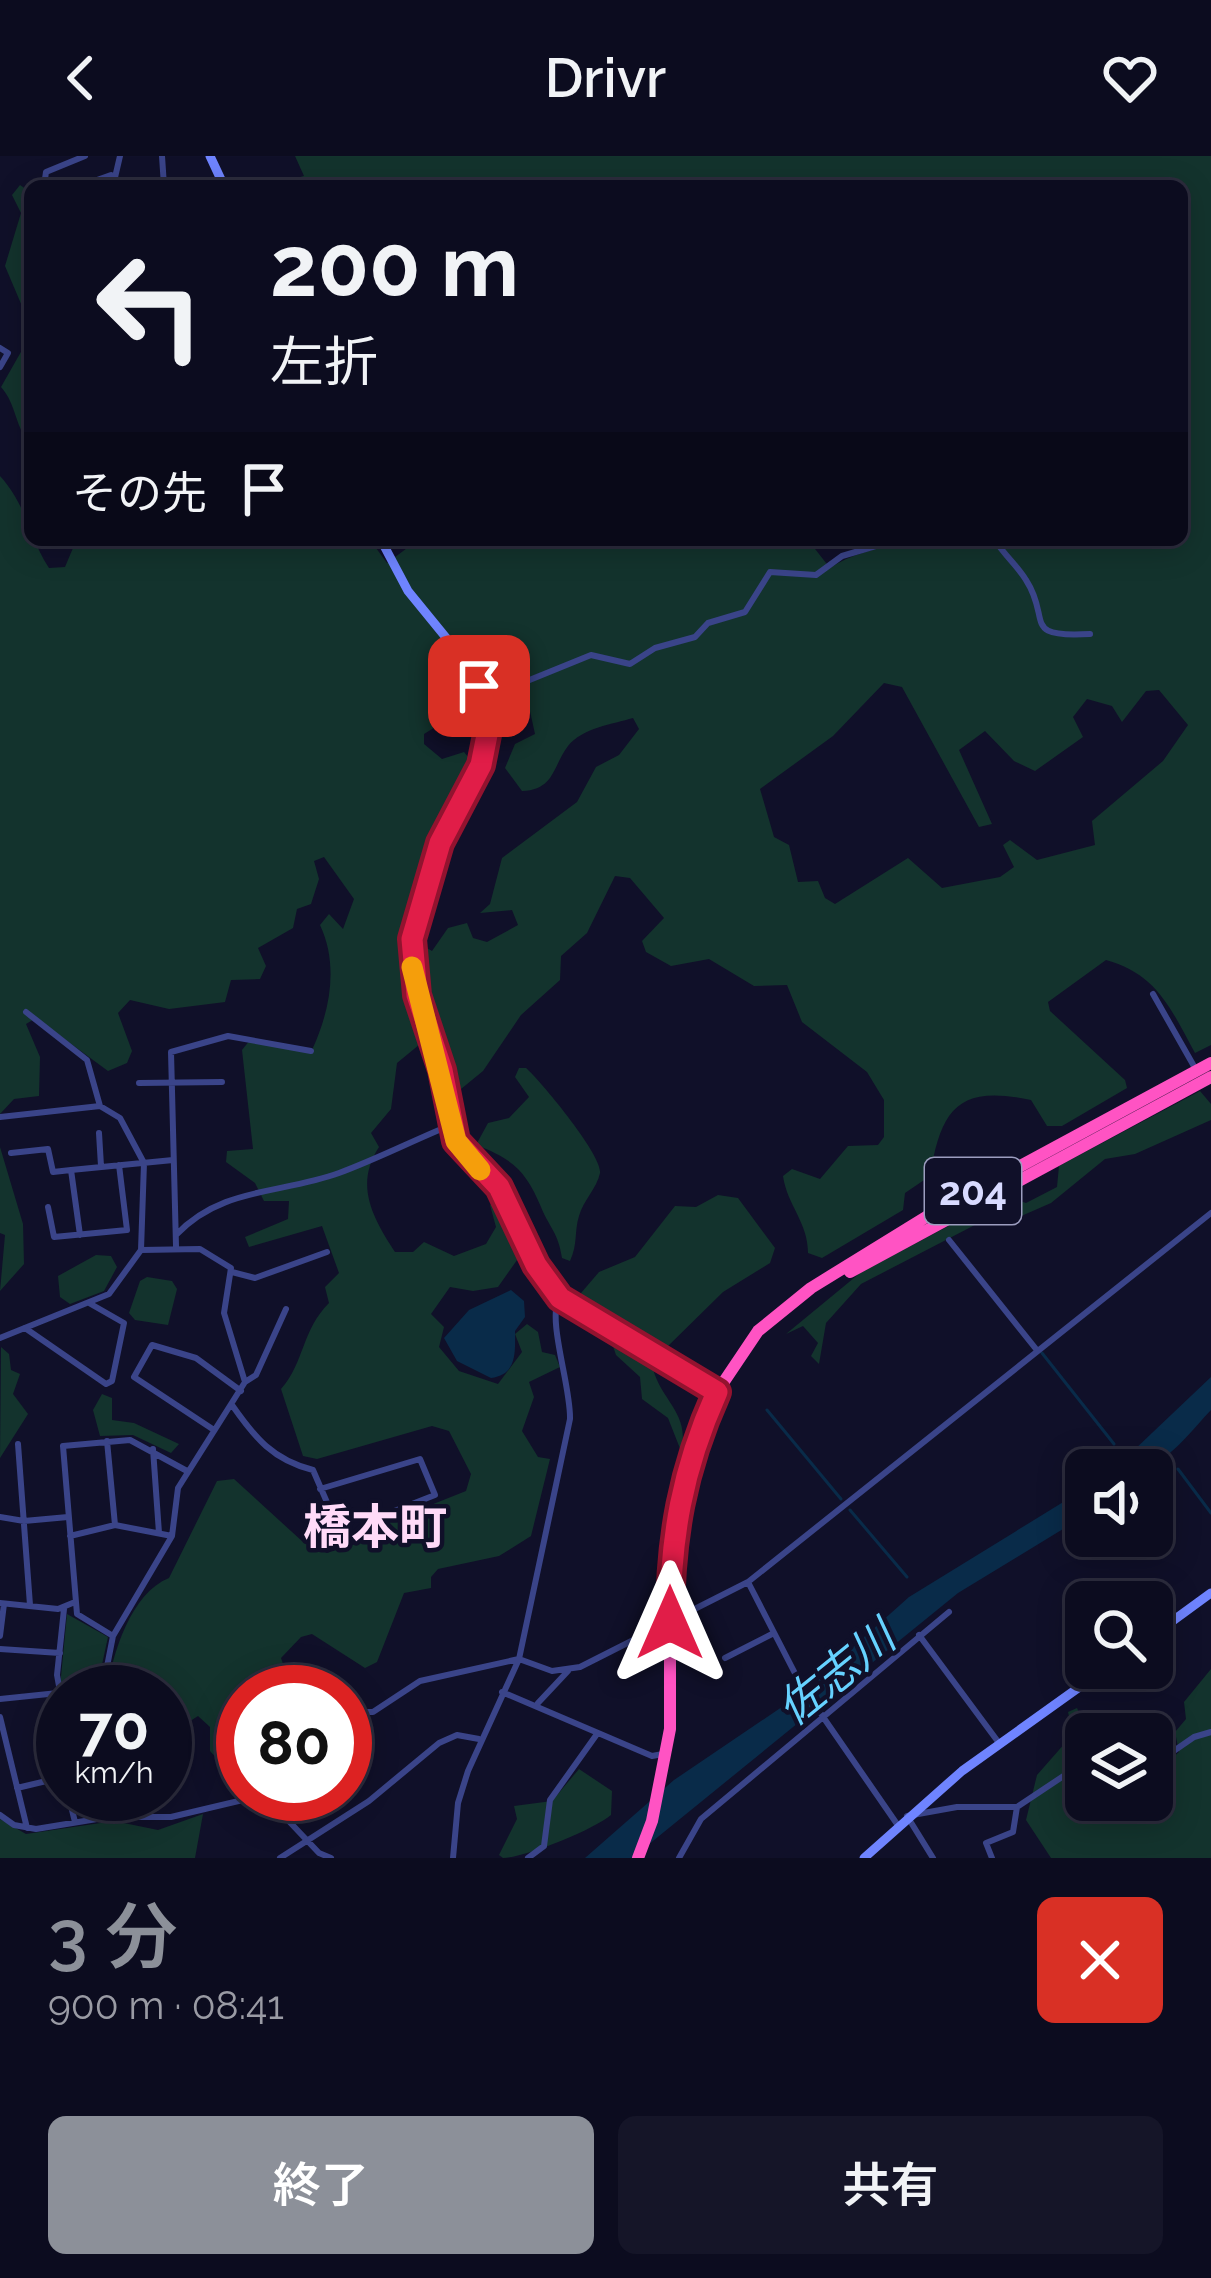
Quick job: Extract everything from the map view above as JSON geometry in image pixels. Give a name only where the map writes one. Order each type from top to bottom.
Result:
[{"type":"highway","name":"204","points":[[638,1858],[666,1760],[675,1512],[689,1455],[717,1392],[752,1342],[811,1288],[907,1228],[1203,1076],[1211,1063]]},
{"type":"street","points":[[45,180],[46,172],[67,159],[85,156]]},
{"type":"street","points":[[112,180],[120,156]]},
{"type":"street","points":[[97,180],[112,175]]},
{"type":"street","points":[[0,348],[8,353],[0,367]]},
{"type":"street","points":[[384,546],[408,591],[470,667],[484,709],[481,765],[440,843],[412,939],[417,995],[451,1097],[451,1124],[461,1151],[512,1208],[536,1265],[560,1298],[717,1392]]},
{"type":"street","points":[[470,667],[478,665],[500,692],[591,655],[630,664],[656,648],[695,637],[708,623],[746,612],[770,572],[816,575],[842,556],[876,546]]},
{"type":"street","points":[[1000,546],[1024,576],[1045,629],[1056,636],[1090,634]]},
{"type":"street","points":[[1153,994],[1211,1097]]},
{"type":"street","points":[[0,1338],[109,1294],[141,1250],[144,1163],[130,1132],[100,1106],[87,1060],[26,1012]]},
{"type":"street","points":[[176,1246],[171,1052],[217,1036],[269,1040],[310,1052]]},
{"type":"street","points":[[139,1083],[222,1082]]},
{"type":"street","points":[[0,1118],[100,1106]]},
{"type":"street","points":[[176,1235],[215,1203],[240,1194],[284,1191],[335,1174],[451,1124]]},
{"type":"street","points":[[99,1133],[101,1166]]},
{"type":"street","points":[[11,1153],[48,1149],[53,1172],[173,1160]]},
{"type":"street","points":[[48,1207],[53,1237],[127,1231],[119,1165]]},
{"type":"street","points":[[71,1170],[80,1235]]},
{"type":"street","points":[[537,1705],[568,1671],[748,1582],[1211,1213]]},
{"type":"street","points":[[949,1240],[1036,1349]]},
{"type":"street","points":[[141,1250],[176,1246],[211,1253],[232,1272],[255,1278],[327,1252]]},
{"type":"street","points":[[232,1272],[224,1289],[224,1313],[243,1387]]},
{"type":"street","points":[[453,1858],[458,1803],[479,1739],[519,1659],[570,1419],[569,1385],[554,1316],[560,1298]]},
{"type":"street","points":[[23,1327],[106,1384],[112,1381],[124,1322],[89,1304]]},
{"type":"street","points":[[107,1665],[113,1636],[172,1536],[175,1496],[187,1471],[243,1387],[256,1376],[286,1309]]},
{"type":"street","points":[[214,1430],[134,1377],[152,1345],[196,1358],[243,1387]]},
{"type":"street","points":[[232,1405],[277,1457],[313,1470],[320,1489],[346,1540],[369,1534],[384,1515],[435,1496],[420,1459],[320,1489]]},
{"type":"street","points":[[113,1636],[76,1614],[63,1446],[130,1440],[187,1471]]},
{"type":"street","points":[[107,1441],[115,1526]]},
{"type":"street","points":[[18,1444],[30,1605]]},
{"type":"street","points":[[153,1449],[159,1533]]},
{"type":"street","points":[[0,1517],[24,1521],[68,1517]]},
{"type":"street","points":[[70,1536],[115,1526],[172,1536]]},
{"type":"street","points":[[748,1582],[800,1685],[897,1824]]},
{"type":"street","points":[[1173,1621],[1211,1593]]},
{"type":"street","points":[[0,1636],[2,1603],[64,1609],[75,1602]]},
{"type":"street","points":[[59,1665],[64,1609]]},
{"type":"street","points":[[679,1858],[701,1819],[820,1714],[949,1612]]},
{"type":"street","points":[[725,1658],[774,1633]]},
{"type":"street","points":[[920,1635],[999,1743]]},
{"type":"street","points":[[0,1649],[59,1653]]},
{"type":"street","points":[[372,1710],[420,1681],[519,1659],[568,1671]]},
{"type":"street","points":[[864,1858],[907,1816],[1076,1689]]},
{"type":"street","points":[[502,1692],[666,1760]]},
{"type":"street","points":[[0,1699],[36,1695]]},
{"type":"street","points":[[0,1717],[27,1828]]},
{"type":"street","points":[[1173,1752],[1211,1732]]},
{"type":"street","points":[[529,1858],[544,1846],[550,1800],[596,1734]]},
{"type":"street","points":[[280,1858],[369,1801],[448,1738],[479,1739]]},
{"type":"street","points":[[907,1816],[957,1807],[1017,1807],[1065,1774]]},
{"type":"street","points":[[17,1788],[36,1783]]},
{"type":"street","points":[[0,1815],[27,1828],[171,1816],[216,1807]]},
{"type":"street","points":[[992,1858],[986,1843],[1013,1832],[1017,1807]]},
{"type":"street","points":[[907,1816],[933,1858]]},
{"type":"street","points":[[289,1821],[331,1858]]},
{"type":"green space","points":[[295,156],[1211,156],[1211,1045],[1195,1053],[1161,995],[1138,974],[1106,960],[1048,1002],[1050,1011],[1125,1080],[1127,1088],[1062,1126],[1047,1126],[1031,1100],[986,1096],[969,1100],[947,1119],[930,1176],[905,1193],[903,1210],[822,1258],[808,1253],[805,1232],[783,1176],[792,1169],[820,1179],[848,1146],[878,1145],[884,1137],[884,1100],[867,1072],[802,1022],[787,985],[754,986],[709,959],[671,966],[646,952],[642,941],[664,918],[630,878],[615,876],[587,933],[561,956],[560,980],[521,1015],[483,1071],[461,1089],[452,1085],[442,1041],[425,1040],[397,1063],[391,1109],[371,1133],[379,1147],[368,1175],[369,1201],[395,1252],[413,1252],[424,1242],[454,1256],[486,1244],[496,1227],[490,1205],[499,1201],[522,1253],[498,1287],[473,1291],[450,1287],[431,1314],[444,1327],[439,1347],[459,1371],[498,1384],[522,1352],[515,1334],[527,1324],[538,1332],[542,1352],[555,1355],[560,1367],[529,1382],[534,1397],[522,1431],[538,1457],[550,1459],[531,1536],[499,1556],[438,1569],[431,1577],[431,1588],[404,1593],[377,1662],[371,1665],[360,1665],[312,1634],[301,1637],[281,1658],[283,1665],[216,1665],[216,1758],[210,1751],[210,1727],[198,1716],[192,1720],[192,1665],[112,1665],[134,1611],[169,1578],[217,1481],[234,1479],[303,1542],[327,1553],[371,1539],[388,1522],[466,1491],[471,1474],[449,1431],[432,1426],[317,1459],[303,1456],[281,1389],[313,1324],[329,1303],[325,1287],[339,1273],[322,1226],[249,1247],[245,1237],[288,1219],[289,1201],[264,1201],[255,1183],[226,1162],[227,1151],[253,1149],[242,1050],[250,1040],[312,1050],[324,1020],[331,972],[320,925],[329,914],[343,929],[354,899],[324,857],[314,861],[319,879],[311,904],[297,909],[293,928],[258,948],[266,966],[260,979],[231,980],[225,1002],[169,1009],[130,1000],[118,1013],[132,1051],[127,1063],[108,1071],[36,1018],[26,1024],[40,1057],[39,1096],[14,1099],[0,1114],[0,476],[24,517],[24,546],[37,546],[49,568],[65,567],[72,546],[368,546],[376,548],[387,563],[410,546],[813,546],[830,568],[861,553],[893,546],[1188,546],[1188,180],[288,180],[304,176]],"holes":[[[474,658],[493,688],[510,684],[528,702],[535,734],[515,744],[505,768],[522,791],[547,781],[568,746],[581,735],[633,718],[639,729],[619,755],[596,767],[577,802],[502,858],[490,904],[480,913],[512,910],[518,925],[487,942],[473,938],[467,923],[448,928],[432,951],[403,934],[424,850],[452,803],[469,758],[464,752],[442,759],[424,744],[424,734],[458,713],[462,699],[453,664]],[[884,683],[902,687],[979,827],[992,824],[959,750],[985,731],[1014,761],[1035,771],[1083,737],[1073,717],[1087,699],[1112,706],[1122,722],[1146,691],[1159,690],[1188,725],[1163,761],[1092,821],[1095,845],[1037,860],[1010,840],[1003,845],[1014,867],[1000,877],[942,888],[908,858],[835,904],[825,898],[818,881],[798,882],[789,845],[774,837],[760,789],[833,736]]]},
{"type":"green space","points":[[20,185],[24,188],[24,311],[5,266],[21,213],[12,195]]},
{"type":"green space","points":[[24,347],[24,434],[10,401],[1,387]]},
{"type":"green space","points":[[519,1068],[526,1068],[556,1102],[598,1164],[600,1173],[579,1216],[570,1261],[562,1258],[556,1236],[524,1175],[509,1161],[476,1145],[488,1123],[509,1118],[529,1097],[515,1077]]},
{"type":"green space","points":[[1200,1091],[1211,1104],[1211,1120],[1135,1154],[1105,1159],[1051,1203],[1019,1217],[998,1213],[861,1284],[826,1323],[819,1364],[811,1356],[818,1343],[803,1326],[786,1334],[860,1273],[1005,1196],[1026,1203],[1057,1187],[1059,1166]]},
{"type":"green space","points":[[0,1147],[23,1224],[24,1264],[0,1291],[5,1235],[0,1233]]},
{"type":"green space","points":[[718,1195],[738,1198],[775,1248],[770,1263],[723,1292],[665,1349],[582,1300],[581,1293],[599,1272],[635,1257],[675,1206],[696,1207]]},
{"type":"green space","points":[[96,1255],[111,1256],[117,1267],[104,1291],[70,1304],[60,1297],[58,1276]]},
{"type":"green space","points":[[147,1277],[172,1281],[177,1289],[168,1325],[135,1320],[129,1313],[140,1281]]},
{"type":"green space","points":[[612,1343],[652,1364],[682,1426],[681,1451],[668,1418],[642,1399],[640,1377],[616,1355]]},
{"type":"green space","points":[[1,1347],[9,1354],[11,1370],[20,1374],[13,1394],[28,1414],[0,1458]]},
{"type":"green space","points":[[102,1394],[112,1398],[112,1420],[134,1423],[179,1444],[171,1453],[133,1435],[100,1436],[93,1410]]},
{"type":"green space","points":[[67,1614],[108,1637],[102,1665],[62,1665]]},
{"type":"green space","points":[[1211,1669],[1211,1858],[1051,1858],[1026,1820],[1037,1775],[1065,1743],[1065,1821],[1173,1821],[1173,1757],[1179,1752],[1175,1732],[1186,1719],[1184,1702]]},
{"type":"green space","points":[[579,1769],[612,1791],[611,1815],[542,1848],[513,1857],[499,1855],[517,1819],[514,1806],[552,1801]]},
{"type":"green space","points":[[203,1814],[195,1858],[0,1858],[0,1819],[26,1834],[114,1821],[158,1830]]},
{"type":"water","points":[[511,1290],[524,1301],[525,1317],[515,1331],[510,1367],[491,1378],[457,1361],[444,1338],[469,1310]]},
{"type":"water","points":[[1211,1377],[1211,1410],[1179,1445],[1173,1450],[1135,1449]]},
{"type":"water","name":"佐志川","points":[[1065,1501],[1065,1528],[958,1593],[632,1858],[585,1858],[674,1780],[798,1696],[909,1597]]},
{"type":"waterway","points":[[1042,1353],[1114,1444]]},
{"type":"waterway","points":[[767,1410],[841,1499]]},
{"type":"waterway","points":[[1178,1469],[1211,1513]]},
{"type":"waterway","points":[[850,1510],[907,1577]]},
{"type":"slow traffic","points":[[412,967],[422,1016],[442,1070],[456,1141],[480,1170]]},
{"type":"district","name":"橋本町","points":[[375,1527]]},
{"type":"route","points":[[479,686],[487,735],[481,765],[429,872],[412,939],[417,995],[437,1051],[456,1141],[499,1187],[548,1284],[578,1310],[717,1392],[689,1455],[675,1512],[670,1623]]}]
